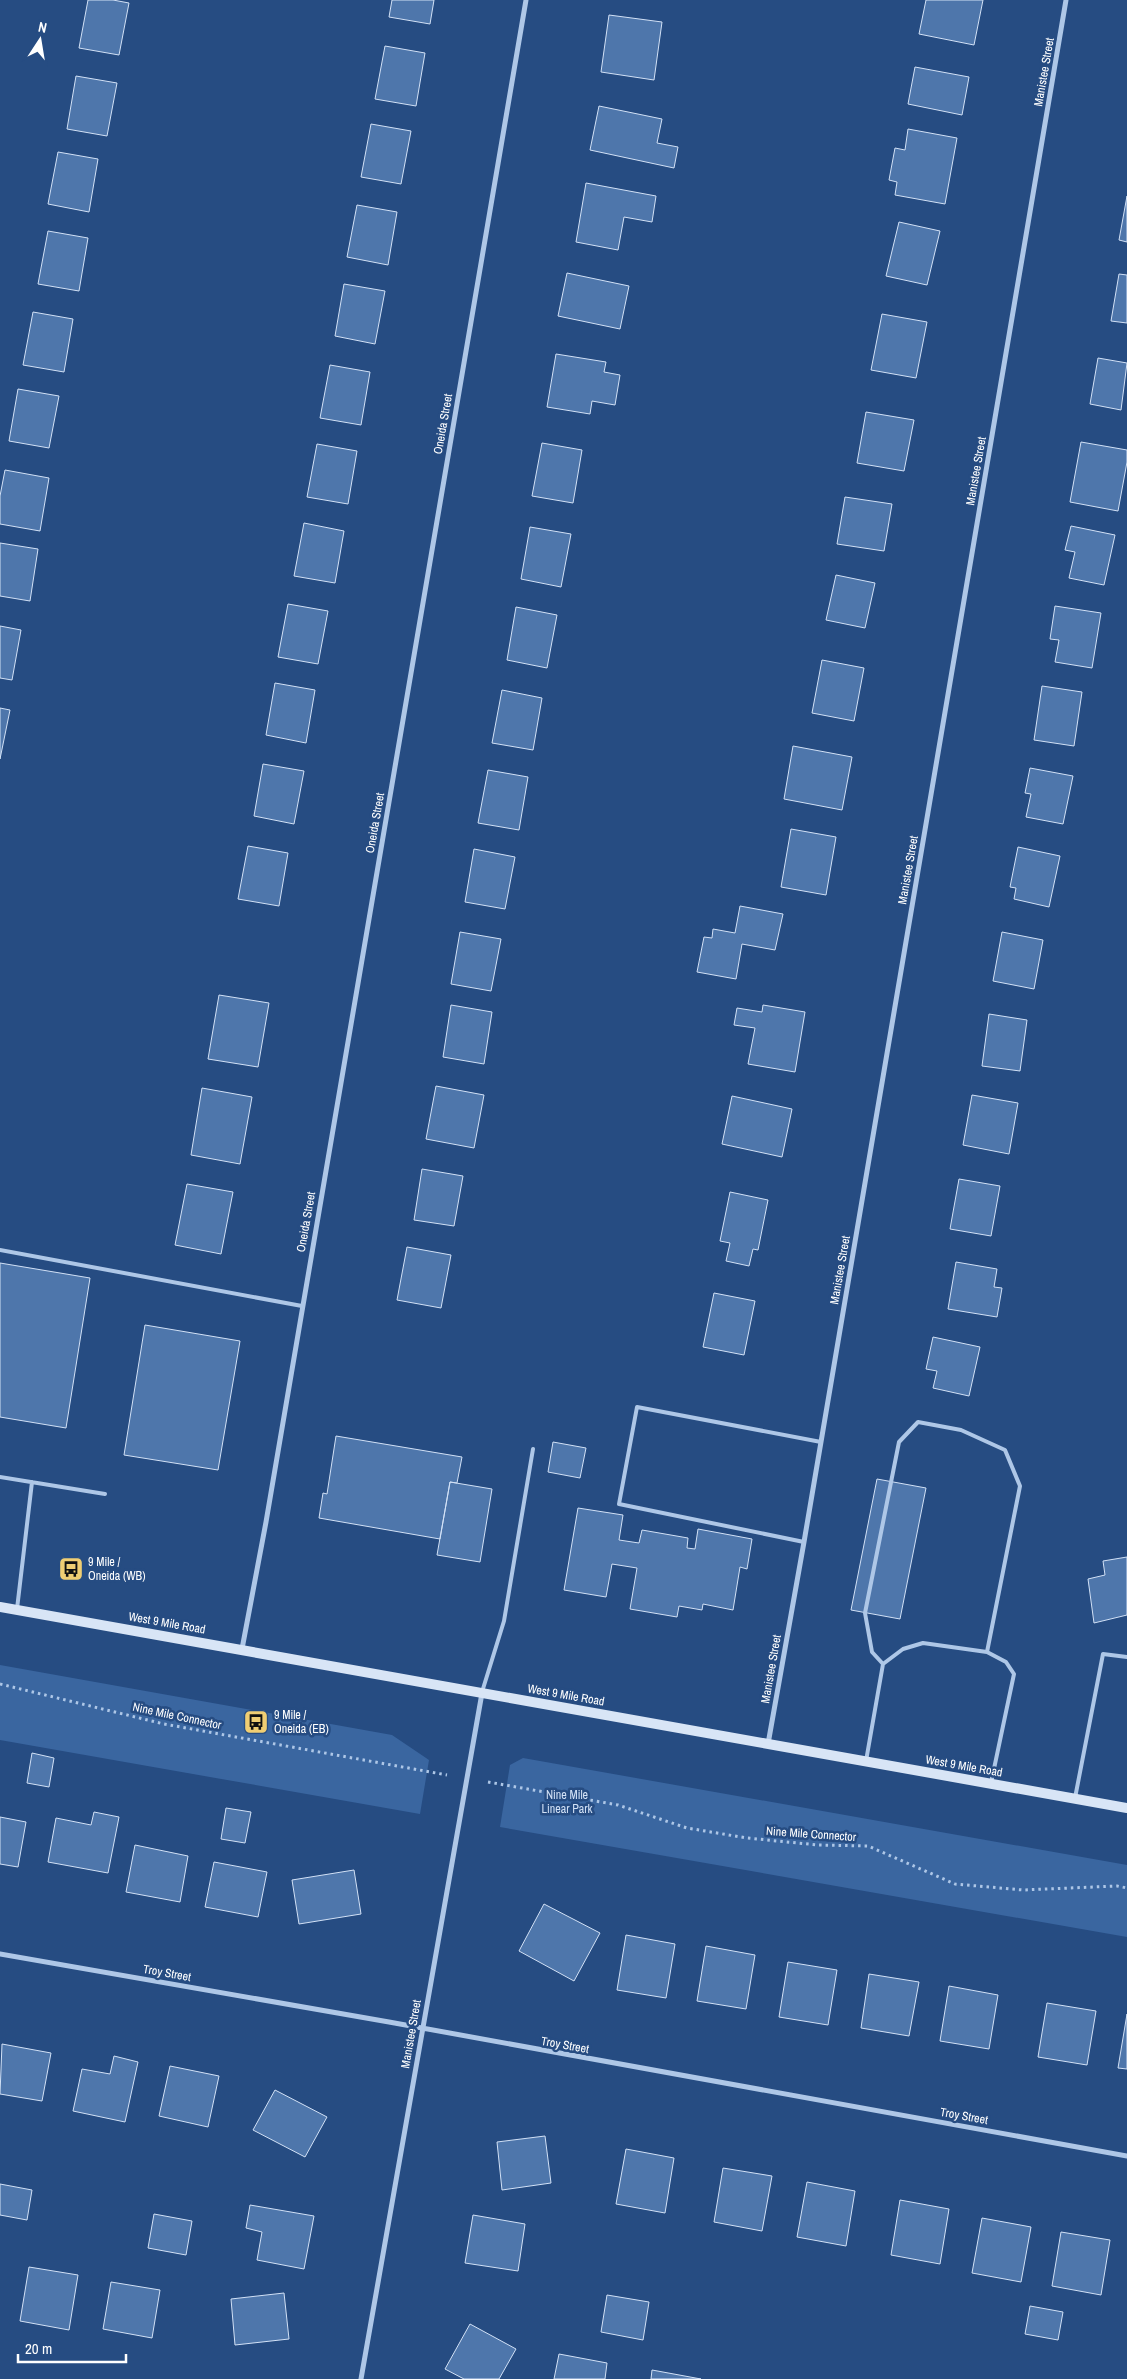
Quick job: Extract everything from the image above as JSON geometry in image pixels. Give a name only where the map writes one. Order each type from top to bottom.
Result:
[{"type":"main road","name":"West 9 Mile Road","points":[[0,1607],[1127,1808]]},
{"type":"street","name":"Oneida Street","points":[[242,1649],[526,0]]},
{"type":"street","name":"Manistee Street","points":[[768,1744],[1066,0]]},
{"type":"street","name":"Manistee Street","points":[[361,2379],[482,1692]]},
{"type":"street","name":"Troy Street","points":[[0,1954],[422,2028],[1127,2156]]},
{"type":"lane","points":[[0,1250],[302,1306]]},
{"type":"lane","points":[[804,1542],[619,1504],[637,1408],[821,1442]]},
{"type":"lane","points":[[883,1664],[872,1652],[865,1613],[899,1442],[918,1422],[961,1430],[1005,1450],[1020,1486],[987,1652]]},
{"type":"lane","points":[[482,1692],[504,1621],[533,1449]]},
{"type":"lane","points":[[0,1477],[105,1494]]},
{"type":"lane","points":[[17,1610],[32,1482]]},
{"type":"lane","points":[[866,1761],[883,1664],[903,1649],[923,1642],[987,1652],[1006,1662],[1014,1674],[991,1783]]},
{"type":"lane","points":[[1075,1798],[1103,1654],[1127,1658]]},
{"type":"path","name":"Nine Mile Connector","points":[[0,1684],[164,1724],[441,1774]]},
{"type":"path","name":"Nine Mile Connector","points":[[493,1783],[618,1805],[687,1828],[818,1846],[868,1846],[955,1884],[1023,1890],[1117,1886],[1127,1888]]},
{"type":"green space","points":[[0,1665],[392,1735],[429,1760],[420,1814],[0,1740]]},
{"type":"green space","name":"Nine Mile Linear Park","points":[[523,1758],[1127,1865],[1127,1937],[500,1827],[510,1765]]},
{"type":"building","points":[[88,0],[113,0],[129,3],[119,55],[79,48]]},
{"type":"building","points":[[392,0],[434,0],[430,24],[389,17]]},
{"type":"building","points":[[926,0],[983,0],[974,45],[919,34]]},
{"type":"building","points":[[609,15],[662,22],[654,80],[601,72]]},
{"type":"building","points":[[385,46],[425,53],[416,106],[375,99]]},
{"type":"building","points":[[915,67],[969,77],[962,115],[908,104]]},
{"type":"building","points":[[76,76],[117,83],[107,136],[67,129]]},
{"type":"building","points":[[599,106],[662,119],[657,143],[678,147],[674,168],[590,150]]},
{"type":"building","points":[[371,124],[411,131],[401,184],[361,177]]},
{"type":"building","points":[[908,129],[957,138],[945,204],[895,195],[897,182],[889,180],[895,148],[905,150]]},
{"type":"building","points":[[58,152],[98,159],[89,212],[48,204]]},
{"type":"building","points":[[586,183],[656,196],[652,222],[624,217],[618,250],[576,242]]},
{"type":"building","points":[[1127,196],[1127,242],[1119,240]]},
{"type":"building","points":[[357,205],[397,212],[388,265],[347,257]]},
{"type":"building","points":[[899,222],[940,231],[927,285],[886,276]]},
{"type":"building","points":[[48,231],[88,238],[79,291],[38,284]]},
{"type":"building","points":[[567,273],[629,286],[620,329],[558,316]]},
{"type":"building","points":[[1119,274],[1127,275],[1127,323],[1111,321]]},
{"type":"building","points":[[344,284],[385,291],[375,344],[335,336]]},
{"type":"building","points":[[33,312],[73,319],[64,372],[23,365]]},
{"type":"building","points":[[882,314],[927,322],[916,378],[871,370]]},
{"type":"building","points":[[556,354],[606,362],[604,372],[620,375],[615,405],[592,401],[590,414],[547,407]]},
{"type":"building","points":[[1098,358],[1127,363],[1121,410],[1090,404]]},
{"type":"building","points":[[330,365],[370,372],[361,425],[320,418]]},
{"type":"building","points":[[18,389],[59,396],[49,448],[9,441]]},
{"type":"building","points":[[866,412],[914,420],[904,471],[857,463]]},
{"type":"building","points":[[1081,442],[1127,450],[1127,462],[1118,511],[1070,502]]},
{"type":"building","points":[[542,443],[582,450],[573,503],[532,496]]},
{"type":"building","points":[[317,444],[357,451],[348,504],[307,497]]},
{"type":"building","points":[[5,470],[49,478],[40,531],[0,524],[0,496]]},
{"type":"building","points":[[845,497],[892,504],[884,551],[837,544]]},
{"type":"building","points":[[304,523],[344,531],[335,583],[294,576]]},
{"type":"building","points":[[1071,526],[1115,535],[1104,585],[1069,578],[1075,552],[1065,550]]},
{"type":"building","points":[[530,527],[571,534],[561,587],[521,579]]},
{"type":"building","points":[[0,543],[38,549],[30,601],[0,596]]},
{"type":"building","points":[[836,575],[875,583],[865,628],[826,620]]},
{"type":"building","points":[[288,604],[328,611],[318,664],[278,657]]},
{"type":"building","points":[[1055,606],[1101,613],[1092,668],[1055,662],[1059,640],[1050,639]]},
{"type":"building","points":[[516,607],[557,615],[547,668],[507,660]]},
{"type":"building","points":[[0,626],[21,630],[12,680],[0,678]]},
{"type":"building","points":[[822,660],[864,668],[854,721],[812,713]]},
{"type":"building","points":[[275,683],[315,690],[306,743],[266,735]]},
{"type":"building","points":[[1042,686],[1082,692],[1074,746],[1034,740]]},
{"type":"building","points":[[502,690],[542,698],[533,750],[492,743]]},
{"type":"building","points":[[0,708],[10,710],[0,759]]},
{"type":"building","points":[[793,746],[852,757],[842,810],[784,799]]},
{"type":"building","points":[[263,764],[304,771],[294,824],[254,816]]},
{"type":"building","points":[[1030,768],[1073,776],[1063,824],[1026,817],[1031,794],[1025,793]]},
{"type":"building","points":[[488,770],[528,777],[519,830],[478,823]]},
{"type":"building","points":[[791,829],[836,837],[826,895],[781,887]]},
{"type":"building","points":[[248,846],[288,853],[279,906],[238,899]]},
{"type":"building","points":[[1018,847],[1060,856],[1049,907],[1014,899],[1016,888],[1010,887]]},
{"type":"building","points":[[474,849],[515,857],[505,909],[465,902]]},
{"type":"building","points":[[740,906],[783,914],[775,950],[742,944],[736,979],[697,972],[704,937],[712,938],[713,929],[735,933]]},
{"type":"building","points":[[460,932],[501,939],[491,991],[451,984]]},
{"type":"building","points":[[1002,932],[1043,940],[1034,989],[993,981]]},
{"type":"building","points":[[219,995],[269,1003],[258,1067],[208,1059]]},
{"type":"building","points":[[451,1005],[492,1012],[484,1064],[443,1057]]},
{"type":"building","points":[[763,1005],[805,1012],[795,1072],[748,1064],[755,1028],[734,1025],[737,1008],[762,1012]]},
{"type":"building","points":[[989,1014],[1027,1020],[1020,1071],[982,1066]]},
{"type":"building","points":[[436,1086],[484,1095],[474,1148],[426,1139]]},
{"type":"building","points":[[202,1088],[252,1097],[240,1164],[191,1155]]},
{"type":"building","points":[[972,1095],[1018,1103],[1009,1154],[963,1145]]},
{"type":"building","points":[[732,1096],[792,1109],[782,1157],[722,1144]]},
{"type":"building","points":[[422,1169],[463,1176],[454,1226],[414,1220]]},
{"type":"building","points":[[959,1179],[1000,1186],[991,1236],[950,1229]]},
{"type":"building","points":[[187,1184],[233,1192],[221,1254],[175,1245]]},
{"type":"building","points":[[730,1192],[768,1200],[758,1250],[753,1249],[749,1266],[726,1261],[730,1243],[720,1241]]},
{"type":"building","points":[[407,1247],[451,1255],[441,1308],[397,1300]]},
{"type":"building","points":[[956,1262],[997,1269],[994,1287],[1002,1288],[997,1317],[948,1309]]},
{"type":"building","points":[[0,1263],[90,1278],[66,1428],[0,1417]]},
{"type":"building","points":[[714,1293],[755,1301],[744,1355],[703,1347]]},
{"type":"building","points":[[145,1325],[240,1341],[218,1470],[124,1455]]},
{"type":"building","points":[[933,1337],[980,1347],[969,1396],[933,1388],[937,1371],[926,1369]]},
{"type":"building","points":[[336,1436],[462,1457],[457,1483],[450,1482],[440,1539],[319,1518],[323,1493],[327,1494]]},
{"type":"building","points":[[553,1442],[586,1448],[580,1478],[548,1472]]},
{"type":"building","points":[[877,1479],[926,1488],[900,1619],[851,1610]]},
{"type":"building","points":[[450,1482],[492,1489],[480,1562],[437,1555]]},
{"type":"building","points":[[578,1508],[623,1515],[619,1540],[639,1543],[642,1530],[688,1538],[687,1548],[695,1549],[698,1529],[752,1539],[747,1569],[740,1567],[733,1610],[703,1604],[702,1610],[679,1606],[677,1617],[630,1609],[637,1568],[612,1564],[606,1597],[564,1590]]},
{"type":"building","points":[[1127,1557],[1127,1615],[1094,1623],[1088,1579],[1105,1575],[1103,1561]]},
{"type":"building","points":[[32,1753],[54,1758],[49,1787],[27,1783]]},
{"type":"building","points":[[226,1808],[251,1812],[245,1843],[221,1839]]},
{"type":"building","points":[[94,1812],[119,1817],[108,1873],[48,1862],[56,1818],[91,1825]]},
{"type":"building","points":[[0,1817],[26,1822],[18,1867],[0,1864]]},
{"type":"building","points":[[135,1845],[188,1856],[180,1902],[126,1892]]},
{"type":"building","points":[[214,1862],[267,1872],[258,1917],[205,1907]]},
{"type":"building","points":[[354,1870],[361,1914],[299,1924],[292,1880]]},
{"type":"building","points":[[544,1904],[600,1933],[574,1981],[519,1951]]},
{"type":"building","points":[[626,1935],[675,1944],[666,1998],[617,1990]]},
{"type":"building","points":[[706,1946],[755,1955],[746,2009],[697,2001]]},
{"type":"building","points":[[788,1962],[837,1970],[828,2025],[779,2017]]},
{"type":"building","points":[[869,1974],[919,1982],[909,2036],[861,2028]]},
{"type":"building","points":[[949,1986],[998,1995],[989,2049],[940,2041]]},
{"type":"building","points":[[1047,2003],[1096,2011],[1087,2065],[1038,2057]]},
{"type":"building","points":[[1127,2014],[1127,2069],[1118,2068]]},
{"type":"building","points":[[2,2044],[51,2053],[42,2101],[0,2094]]},
{"type":"building","points":[[114,2056],[138,2062],[125,2122],[73,2111],[82,2069],[110,2074]]},
{"type":"building","points":[[170,2066],[219,2076],[208,2127],[159,2116]]},
{"type":"building","points":[[275,2090],[327,2117],[305,2157],[253,2130]]},
{"type":"building","points":[[545,2136],[551,2183],[502,2190],[497,2142]]},
{"type":"building","points":[[626,2149],[674,2158],[665,2213],[616,2204]]},
{"type":"building","points":[[723,2168],[772,2176],[762,2231],[714,2222]]},
{"type":"building","points":[[807,2182],[855,2191],[846,2246],[797,2237]]},
{"type":"building","points":[[0,2184],[32,2190],[27,2220],[0,2215]]},
{"type":"building","points":[[900,2200],[949,2209],[940,2264],[891,2255]]},
{"type":"building","points":[[250,2205],[314,2216],[304,2269],[257,2260],[262,2232],[246,2228]]},
{"type":"building","points":[[154,2214],[192,2221],[186,2255],[148,2248]]},
{"type":"building","points":[[473,2215],[525,2224],[518,2271],[465,2263]]},
{"type":"building","points":[[982,2218],[1031,2227],[1021,2282],[972,2273]]},
{"type":"building","points":[[1061,2232],[1110,2240],[1101,2295],[1052,2286]]},
{"type":"building","points":[[29,2267],[78,2275],[69,2330],[20,2321]]},
{"type":"building","points":[[111,2282],[160,2290],[152,2338],[103,2329]]},
{"type":"building","points":[[284,2293],[289,2339],[235,2345],[231,2299]]},
{"type":"building","points":[[607,2295],[649,2302],[643,2340],[601,2332]]},
{"type":"building","points":[[1030,2306],[1063,2312],[1058,2340],[1025,2334]]},
{"type":"building","points":[[470,2324],[516,2349],[499,2379],[464,2379],[445,2369]]},
{"type":"building","points":[[559,2354],[607,2363],[605,2379],[554,2379]]},
{"type":"building","points":[[652,2370],[701,2379],[651,2379]]},
{"type":"place","name":"9 Mile / Oneida (WB)","points":[[71,1569]]},
{"type":"place","name":"9 Mile / Oneida (EB)","points":[[256,1722]]}]
